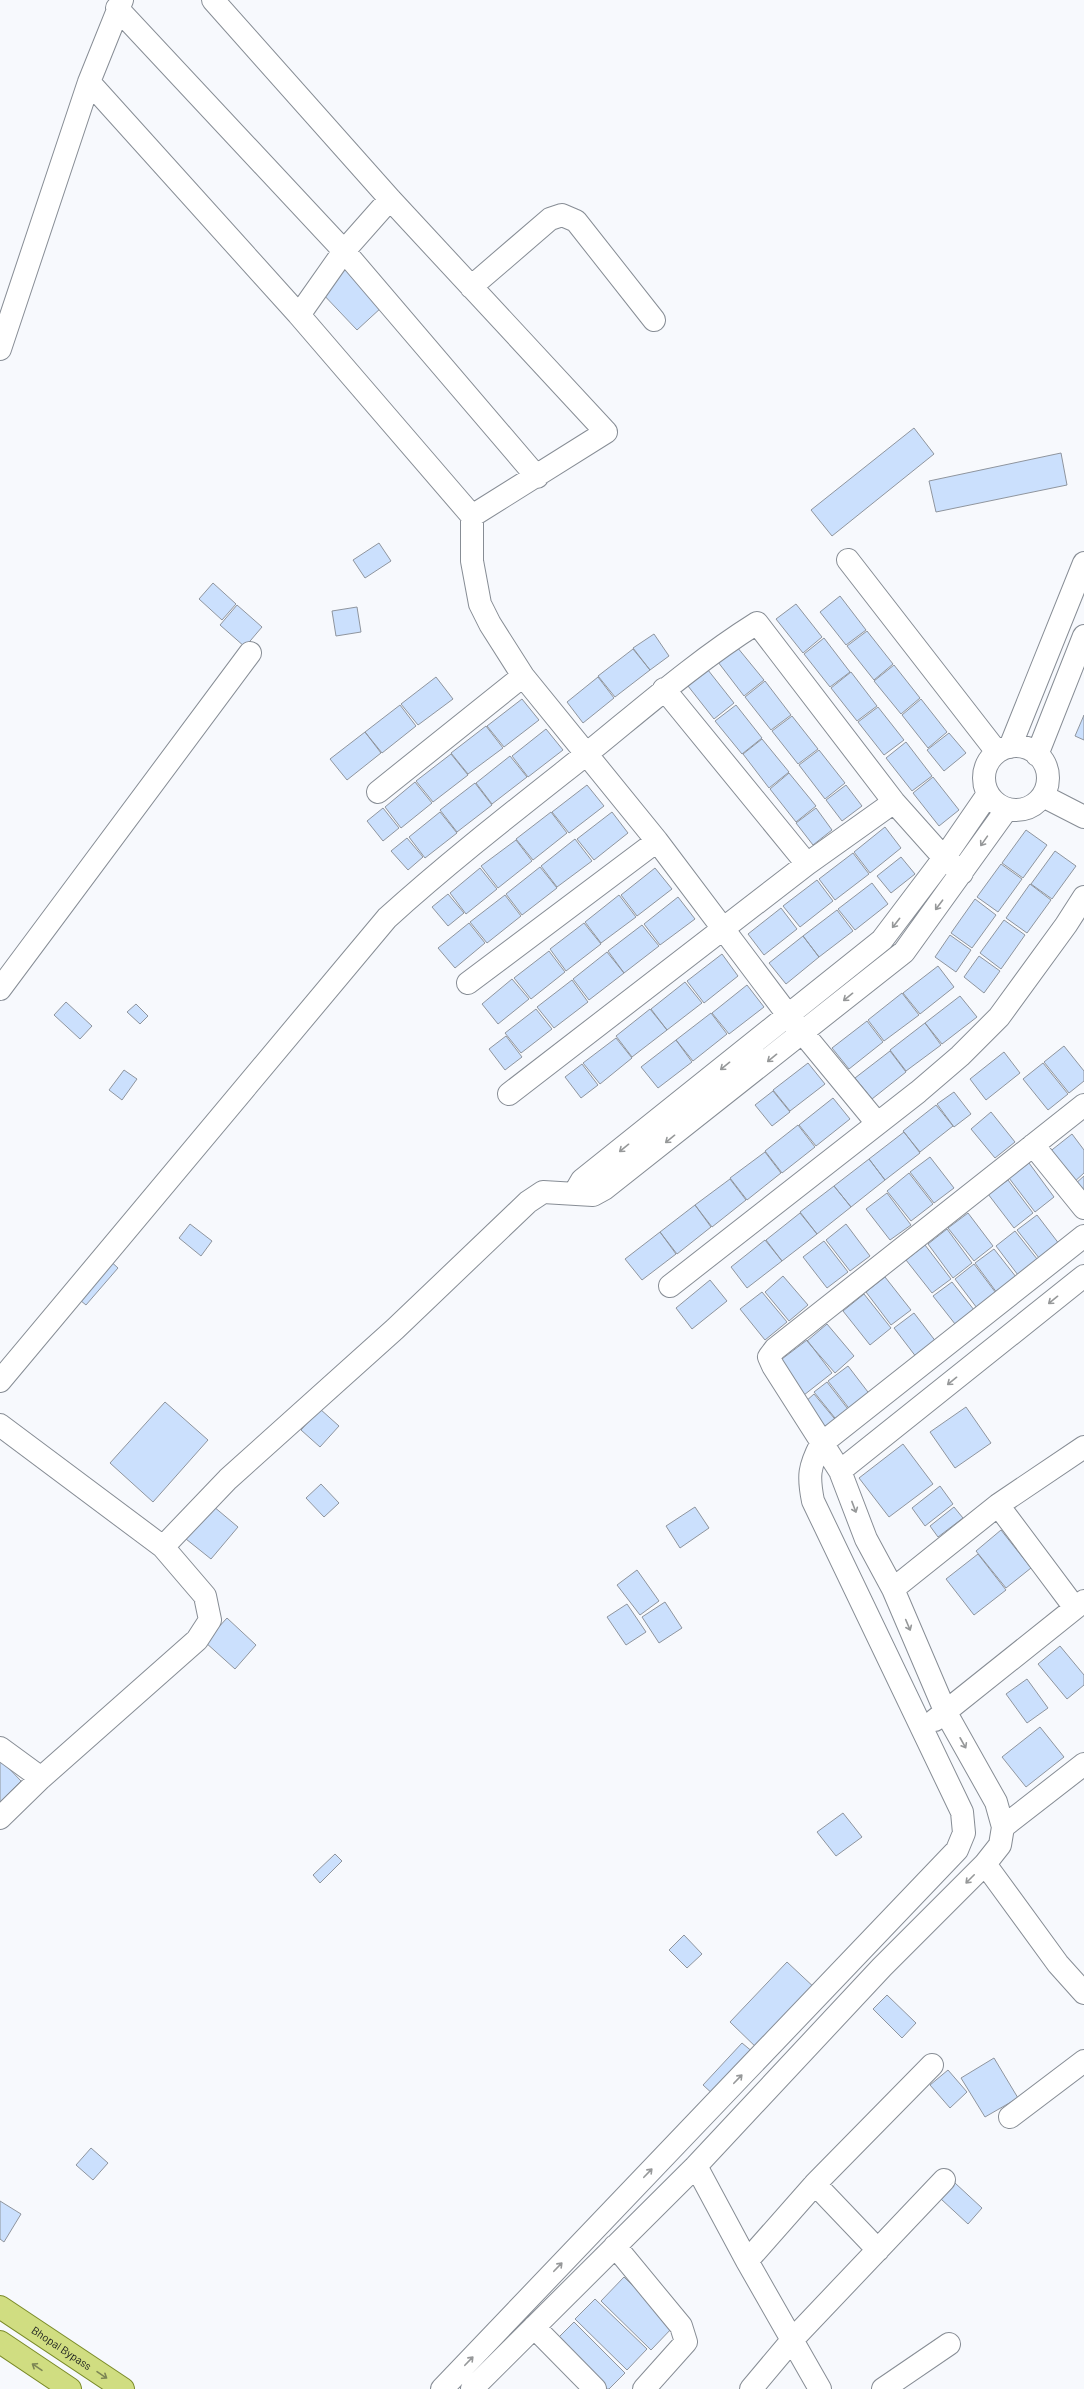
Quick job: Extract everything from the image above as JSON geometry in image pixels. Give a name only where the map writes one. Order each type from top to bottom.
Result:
[{"type":"main road","name":"Bhopal Bypass","points":[[0,2307],[123,2389]]},
{"type":"main road","points":[[0,2342],[70,2389]]},
{"type":"street","points":[[213,0],[390,199],[606,432],[537,477],[472,516]]},
{"type":"street","points":[[0,349],[89,82],[120,4],[344,251],[537,477]]},
{"type":"street","points":[[89,82],[299,315],[472,516],[472,561],[480,604],[490,624],[523,676],[657,842],[802,1034],[876,1123]]},
{"type":"street","points":[[299,315],[344,251],[390,199]]},
{"type":"street","points":[[471,287],[550,219],[562,215],[576,221],[654,320]]},
{"type":"street","points":[[848,560],[1004,749]]},
{"type":"street","points":[[1004,749],[1024,747],[1037,755],[1046,767],[1048,782],[1042,796],[1027,809],[1007,809],[995,803],[988,794],[984,782],[984,770],[989,760],[1004,749],[1084,563]]},
{"type":"street","points":[[0,1381],[387,918],[432,877],[586,754],[664,689],[728,641],[757,623],[894,802],[944,858],[962,874]]},
{"type":"street","points":[[1037,755],[1084,636]]},
{"type":"street","points":[[0,989],[250,653]]},
{"type":"street","points":[[378,792],[523,676]]},
{"type":"street","points":[[664,689],[807,864]]},
{"type":"street","points":[[575,1192],[582,1180],[882,940],[944,858],[988,794]]},
{"type":"street","points":[[1042,796],[1084,817]]},
{"type":"street","points":[[508,1094],[722,928],[807,864],[894,802]]},
{"type":"street","points":[[163,1547],[228,1478],[395,1329],[528,1202],[543,1192],[575,1192],[593,1195],[620,1178],[904,952],[962,874],[1007,809]]},
{"type":"street","points":[[468,983],[657,842]]},
{"type":"street","points":[[670,1286],[960,1056],[999,1017],[1066,925],[1084,897]]},
{"type":"street","points":[[472,2389],[696,2166],[877,1973],[985,1864],[1000,1845],[1003,1827],[996,1802],[946,1713],[893,1589],[866,1539],[840,1471],[821,1444],[769,1357],[775,1349],[1084,1105]]},
{"type":"street","points":[[1033,1145],[1084,1208]]},
{"type":"street","points":[[442,2389],[957,1850],[964,1833],[962,1812],[813,1501],[809,1479],[812,1462],[821,1444],[1084,1236]]},
{"type":"street","points":[[840,1471],[1084,1276]]},
{"type":"street","points":[[0,1426],[163,1547],[205,1596],[210,1620],[197,1640],[41,1778],[0,1818]]},
{"type":"street","points":[[893,1589],[998,1505],[1084,1447]]},
{"type":"street","points":[[922,1728],[946,1713],[1080,1605],[998,1505]]},
{"type":"street","points":[[0,1748],[41,1778]]},
{"type":"street","points":[[1003,1827],[1084,1764]]},
{"type":"street","points":[[985,1864],[1058,1964],[1084,1993]]},
{"type":"street","points":[[1010,2117],[1084,2061]]},
{"type":"street","points":[[747,2261],[815,2184],[932,2065]]},
{"type":"street","points":[[696,2166],[747,2261],[793,2339],[820,2389]]},
{"type":"street","points":[[751,2389],[793,2339],[944,2180]]},
{"type":"street","points":[[815,2184],[878,2250]]},
{"type":"street","points":[[615,2246],[681,2326],[686,2336],[686,2342],[644,2389]]},
{"type":"street","points":[[534,2327],[595,2389]]},
{"type":"street","points":[[883,2389],[949,2344]]},
{"type":"building","points":[[345,268],[382,307],[357,330],[320,291]]},
{"type":"building","points":[[914,428],[934,454],[832,536],[811,510]]},
{"type":"building","points":[[1061,453],[1067,485],[936,512],[929,481]]},
{"type":"building","points":[[379,543],[391,561],[365,578],[353,560]]},
{"type":"building","points":[[213,583],[236,604],[222,620],[199,599]]},
{"type":"building","points":[[840,596],[866,630],[846,645],[820,612]]},
{"type":"building","points":[[796,604],[822,637],[803,653],[776,619]]},
{"type":"building","points":[[237,605],[262,627],[245,647],[220,625]]},
{"type":"building","points":[[357,607],[361,632],[336,636],[332,611]]},
{"type":"building","points":[[867,631],[893,664],[874,680],[847,646]]},
{"type":"building","points":[[654,634],[669,656],[650,670],[633,648]]},
{"type":"building","points":[[824,638],[850,672],[830,687],[804,654]]},
{"type":"building","points":[[737,647],[764,680],[744,696],[718,662]]},
{"type":"building","points":[[633,649],[650,670],[615,697],[598,676]]},
{"type":"building","points":[[894,665],[920,698],[901,714],[874,681]]},
{"type":"building","points":[[708,670],[734,703],[714,719],[688,686]]},
{"type":"building","points":[[851,672],[877,706],[857,721],[831,688]]},
{"type":"building","points":[[436,677],[453,699],[418,725],[401,704]]},
{"type":"building","points":[[598,677],[614,698],[583,723],[567,702]]},
{"type":"building","points":[[765,681],[791,715],[771,730],[745,697]]},
{"type":"building","points":[[522,699],[539,720],[504,747],[487,726]]},
{"type":"building","points":[[921,699],[947,732],[928,748],[902,715]]},
{"type":"building","points":[[400,705],[416,726],[382,753],[365,732]]},
{"type":"building","points":[[736,705],[762,738],[742,754],[715,721]]},
{"type":"building","points":[[878,707],[904,740],[884,755],[858,722]]},
{"type":"building","points":[[1084,715],[1084,740],[1075,736]]},
{"type":"building","points":[[792,716],[818,749],[798,764],[772,731]]},
{"type":"building","points":[[486,726],[503,748],[468,774],[451,753]]},
{"type":"building","points":[[546,729],[563,750],[528,777],[512,756]]},
{"type":"building","points":[[365,732],[381,753],[347,780],[330,759]]},
{"type":"building","points":[[949,733],[966,753],[944,771],[927,750]]},
{"type":"building","points":[[762,739],[789,772],[769,788],[743,754]]},
{"type":"building","points":[[906,742],[932,776],[912,791],[886,758]]},
{"type":"building","points":[[819,750],[845,783],[825,799],[799,765]]},
{"type":"building","points":[[451,754],[468,775],[433,802],[416,781]]},
{"type":"building","points":[[510,756],[527,777],[492,804],[476,783]]},
{"type":"building","points":[[789,773],[816,806],[796,822],[770,789]]},
{"type":"building","points":[[933,777],[959,810],[939,826],[913,793]]},
{"type":"building","points":[[415,782],[432,803],[401,828],[385,807]]},
{"type":"building","points":[[475,783],[492,805],[457,832],[440,810]]},
{"type":"building","points":[[587,785],[604,806],[569,833],[552,812]]},
{"type":"building","points":[[846,785],[862,806],[842,821],[826,800]]},
{"type":"building","points":[[383,808],[399,828],[383,841],[367,821]]},
{"type":"building","points":[[816,808],[832,830],[813,845],[796,823]]},
{"type":"building","points":[[440,812],[457,833],[425,858],[409,837]]},
{"type":"building","points":[[551,812],[567,833],[533,860],[516,839]]},
{"type":"building","points":[[612,812],[628,833],[594,860],[577,839]]},
{"type":"building","points":[[885,827],[901,848],[870,873],[854,852]]},
{"type":"building","points":[[1026,830],[1047,845],[1023,878],[1002,863]]},
{"type":"building","points":[[407,838],[423,857],[408,870],[391,851]]},
{"type":"building","points":[[575,839],[592,861],[557,887],[541,866]]},
{"type":"building","points":[[516,840],[532,861],[498,888],[481,866]]},
{"type":"building","points":[[1055,851],[1076,866],[1052,899],[1031,884]]},
{"type":"building","points":[[853,853],[869,874],[835,900],[819,879]]},
{"type":"building","points":[[901,857],[915,874],[891,893],[877,876]]},
{"type":"building","points":[[1001,864],[1022,879],[998,912],[977,897]]},
{"type":"building","points":[[540,867],[557,888],[522,915],[506,894]]},
{"type":"building","points":[[480,868],[497,889],[466,914],[450,893]]},
{"type":"building","points":[[655,868],[672,889],[637,916],[621,895]]},
{"type":"building","points":[[817,880],[833,901],[800,927],[783,906]]},
{"type":"building","points":[[872,883],[888,904],[855,930],[838,909]]},
{"type":"building","points":[[1030,884],[1051,900],[1027,933],[1006,918]]},
{"type":"building","points":[[448,894],[464,913],[448,926],[432,907]]},
{"type":"building","points":[[505,895],[521,916],[487,943],[470,922]]},
{"type":"building","points":[[619,895],[636,917],[601,943],[585,922]]},
{"type":"building","points":[[678,897],[695,919],[660,945],[644,924]]},
{"type":"building","points":[[975,899],[996,915],[972,948],[951,933]]},
{"type":"building","points":[[781,908],[797,929],[764,955],[748,934]]},
{"type":"building","points":[[837,910],[853,931],[819,957],[803,936]]},
{"type":"building","points":[[1004,920],[1025,935],[1001,969],[980,953]]},
{"type":"building","points":[[469,923],[485,943],[455,968],[438,948]]},
{"type":"building","points":[[584,923],[601,944],[566,971],[550,949]]},
{"type":"building","points":[[642,925],[659,946],[624,973],[608,951]]},
{"type":"building","points":[[950,935],[971,950],[956,972],[935,957]]},
{"type":"building","points":[[803,936],[819,957],[786,984],[769,963]]},
{"type":"building","points":[[549,951],[565,972],[531,999],[514,978]]},
{"type":"building","points":[[607,952],[624,973],[589,1000],[573,979]]},
{"type":"building","points":[[722,954],[738,976],[704,1003],[687,981]]},
{"type":"building","points":[[979,956],[1000,971],[984,993],[964,977]]},
{"type":"building","points":[[938,966],[954,987],[920,1014],[903,993]]},
{"type":"building","points":[[512,979],[529,999],[498,1024],[482,1004]]},
{"type":"building","points":[[572,980],[588,1002],[554,1028],[537,1007]]},
{"type":"building","points":[[685,982],[702,1003],[667,1030],[651,1009]]},
{"type":"building","points":[[747,985],[764,1007],[729,1034],[712,1013]]},
{"type":"building","points":[[902,993],[919,1015],[884,1041],[868,1020]]},
{"type":"building","points":[[960,996],[977,1017],[942,1044],[925,1023]]},
{"type":"building","points":[[66,1002],[92,1026],[80,1039],[54,1015]]},
{"type":"building","points":[[136,1004],[148,1016],[140,1024],[127,1012]]},
{"type":"building","points":[[536,1009],[552,1029],[521,1053],[505,1033]]},
{"type":"building","points":[[650,1009],[667,1030],[632,1057],[616,1036]]},
{"type":"building","points":[[711,1013],[727,1034],[693,1061],[676,1040]]},
{"type":"building","points":[[867,1021],[883,1042],[849,1069],[832,1048]]},
{"type":"building","points":[[925,1023],[941,1045],[906,1071],[890,1050]]},
{"type":"building","points":[[506,1036],[522,1057],[505,1070],[489,1049]]},
{"type":"building","points":[[616,1038],[632,1058],[600,1084],[583,1063]]},
{"type":"building","points":[[676,1040],[692,1062],[658,1088],[641,1067]]},
{"type":"building","points":[[1064,1046],[1084,1071],[1084,1081],[1069,1093],[1044,1062]]},
{"type":"building","points":[[890,1051],[906,1072],[872,1099],[855,1078]]},
{"type":"building","points":[[1004,1052],[1020,1073],[986,1100],[970,1079]]},
{"type":"building","points":[[808,1063],[825,1084],[790,1111],[773,1090]]},
{"type":"building","points":[[1043,1063],[1068,1094],[1048,1110],[1023,1079]]},
{"type":"building","points":[[582,1064],[598,1085],[581,1098],[565,1077]]},
{"type":"building","points":[[124,1070],[137,1079],[122,1100],[109,1090]]},
{"type":"building","points":[[773,1091],[790,1112],[772,1126],[755,1105]]},
{"type":"building","points":[[954,1092],[971,1114],[954,1127],[937,1104]]},
{"type":"building","points":[[833,1098],[850,1119],[816,1146],[799,1125]]},
{"type":"building","points":[[936,1105],[953,1126],[920,1152],[903,1131]]},
{"type":"building","points":[[991,1112],[1015,1142],[995,1158],[971,1129]]},
{"type":"building","points":[[798,1125],[815,1147],[782,1173],[765,1151]]},
{"type":"building","points":[[904,1132],[920,1153],[885,1180],[869,1159]]},
{"type":"building","points":[[1072,1134],[1084,1150],[1084,1173],[1073,1183],[1048,1153]]},
{"type":"building","points":[[765,1152],[781,1173],[747,1200],[730,1178]]},
{"type":"building","points":[[930,1157],[954,1188],[934,1203],[910,1172]]},
{"type":"building","points":[[869,1159],[885,1180],[851,1207],[834,1186]]},
{"type":"building","points":[[1029,1163],[1054,1197],[1035,1212],[1009,1178]]},
{"type":"building","points":[[909,1173],[933,1204],[911,1221],[887,1191]]},
{"type":"building","points":[[1084,1176],[1084,1195],[1075,1184]]},
{"type":"building","points":[[730,1179],[746,1200],[712,1227],[695,1205]]},
{"type":"building","points":[[1008,1180],[1033,1213],[1014,1228],[988,1194]]},
{"type":"building","points":[[834,1186],[851,1207],[817,1234],[800,1212]]},
{"type":"building","points":[[887,1193],[911,1225],[890,1240],[866,1209]]},
{"type":"building","points":[[695,1205],[711,1227],[677,1254],[660,1232]]},
{"type":"building","points":[[800,1213],[817,1234],[782,1261],[766,1240]]},
{"type":"building","points":[[968,1213],[993,1246],[974,1261],[948,1228]]},
{"type":"building","points":[[1037,1215],[1063,1249],[1043,1263],[1017,1230]]},
{"type":"building","points":[[190,1224],[212,1241],[201,1256],[179,1238]]},
{"type":"building","points":[[846,1224],[870,1256],[850,1271],[826,1240]]},
{"type":"building","points":[[947,1229],[972,1263],[953,1278],[928,1244]]},
{"type":"building","points":[[1015,1231],[1041,1264],[1021,1279],[996,1246]]},
{"type":"building","points":[[660,1232],[676,1254],[642,1280],[625,1259]]},
{"type":"building","points":[[765,1240],[782,1261],[747,1288],[731,1267]]},
{"type":"building","points":[[824,1241],[848,1272],[827,1288],[803,1257]]},
{"type":"building","points":[[925,1245],[951,1279],[932,1293],[906,1260]]},
{"type":"building","points":[[994,1249],[1020,1282],[1000,1297],[975,1263]]},
{"type":"building","points":[[107,1258],[118,1268],[86,1305],[75,1296]]},
{"type":"building","points":[[974,1264],[999,1297],[980,1312],[955,1279]]},
{"type":"building","points":[[783,1276],[808,1305],[789,1321],[765,1292]]},
{"type":"building","points":[[885,1277],[911,1310],[891,1325],[866,1292]]},
{"type":"building","points":[[710,1280],[727,1301],[692,1329],[676,1308]]},
{"type":"building","points":[[952,1282],[978,1315],[959,1329],[933,1296]]},
{"type":"building","points":[[762,1292],[787,1322],[765,1340],[740,1309]]},
{"type":"building","points":[[864,1294],[891,1328],[870,1345],[843,1311]]},
{"type":"building","points":[[914,1313],[940,1347],[920,1362],[894,1328]]},
{"type":"building","points":[[827,1324],[854,1356],[835,1373],[807,1341]]},
{"type":"building","points":[[807,1340],[832,1373],[804,1395],[778,1362]]},
{"type":"building","points":[[848,1366],[871,1396],[851,1411],[828,1381]]},
{"type":"building","points":[[827,1382],[851,1413],[839,1423],[814,1392]]},
{"type":"building","points":[[814,1394],[839,1424],[828,1433],[805,1402]]},
{"type":"building","points":[[165,1402],[208,1440],[153,1502],[110,1463]]},
{"type":"building","points":[[966,1407],[991,1443],[955,1468],[930,1432]]},
{"type":"building","points":[[320,1409],[339,1426],[320,1447],[301,1430]]},
{"type":"building","points":[[903,1444],[933,1484],[889,1517],[859,1478]]},
{"type":"building","points":[[321,1484],[339,1503],[324,1517],[306,1498]]},
{"type":"building","points":[[940,1486],[953,1504],[925,1526],[912,1508]]},
{"type":"building","points":[[213,1506],[238,1527],[211,1559],[186,1539]]},
{"type":"building","points":[[695,1507],[709,1528],[680,1548],[666,1526]]},
{"type":"building","points":[[954,1507],[963,1518],[938,1537],[930,1526]]},
{"type":"building","points":[[1001,1530],[1031,1568],[1006,1588],[976,1551]]},
{"type":"building","points":[[978,1554],[1006,1590],[974,1615],[946,1579]]},
{"type":"building","points":[[637,1570],[659,1601],[640,1615],[617,1585]]},
{"type":"building","points":[[665,1602],[682,1628],[659,1643],[642,1617]]},
{"type":"building","points":[[627,1604],[646,1632],[626,1645],[607,1617]]},
{"type":"building","points":[[227,1618],[256,1645],[235,1669],[205,1642]]},
{"type":"building","points":[[1060,1646],[1084,1675],[1084,1685],[1067,1699],[1038,1664]]},
{"type":"building","points":[[1027,1679],[1048,1708],[1027,1723],[1006,1694]]},
{"type":"building","points":[[1040,1727],[1064,1757],[1026,1787],[1002,1757]]},
{"type":"building","points":[[0,1759],[21,1781],[0,1802]]},
{"type":"building","points":[[843,1813],[862,1837],[836,1856],[817,1832]]},
{"type":"building","points":[[335,1854],[342,1861],[320,1883],[313,1875]]},
{"type":"building","points":[[684,1935],[702,1954],[687,1968],[669,1950]]},
{"type":"building","points":[[787,1962],[817,1990],[760,2051],[730,2022]]},
{"type":"building","points":[[887,1995],[916,2023],[902,2038],[873,2009]]},
{"type":"building","points":[[742,2043],[754,2053],[715,2096],[703,2085]]},
{"type":"building","points":[[994,2058],[1018,2098],[985,2117],[961,2078]]},
{"type":"building","points":[[948,2070],[967,2092],[950,2108],[930,2085]]},
{"type":"building","points":[[91,2148],[108,2163],[93,2180],[76,2165]]},
{"type":"building","points":[[955,2183],[982,2208],[968,2224],[941,2199]]},
{"type":"building","points":[[0,2201],[21,2214],[4,2242],[0,2239]]},
{"type":"building","points":[[624,2277],[674,2326],[651,2350],[601,2301]]},
{"type":"building","points":[[595,2299],[647,2349],[627,2370],[575,2319]]},
{"type":"building","points":[[574,2322],[625,2373],[609,2389],[600,2389],[553,2343]]}]
